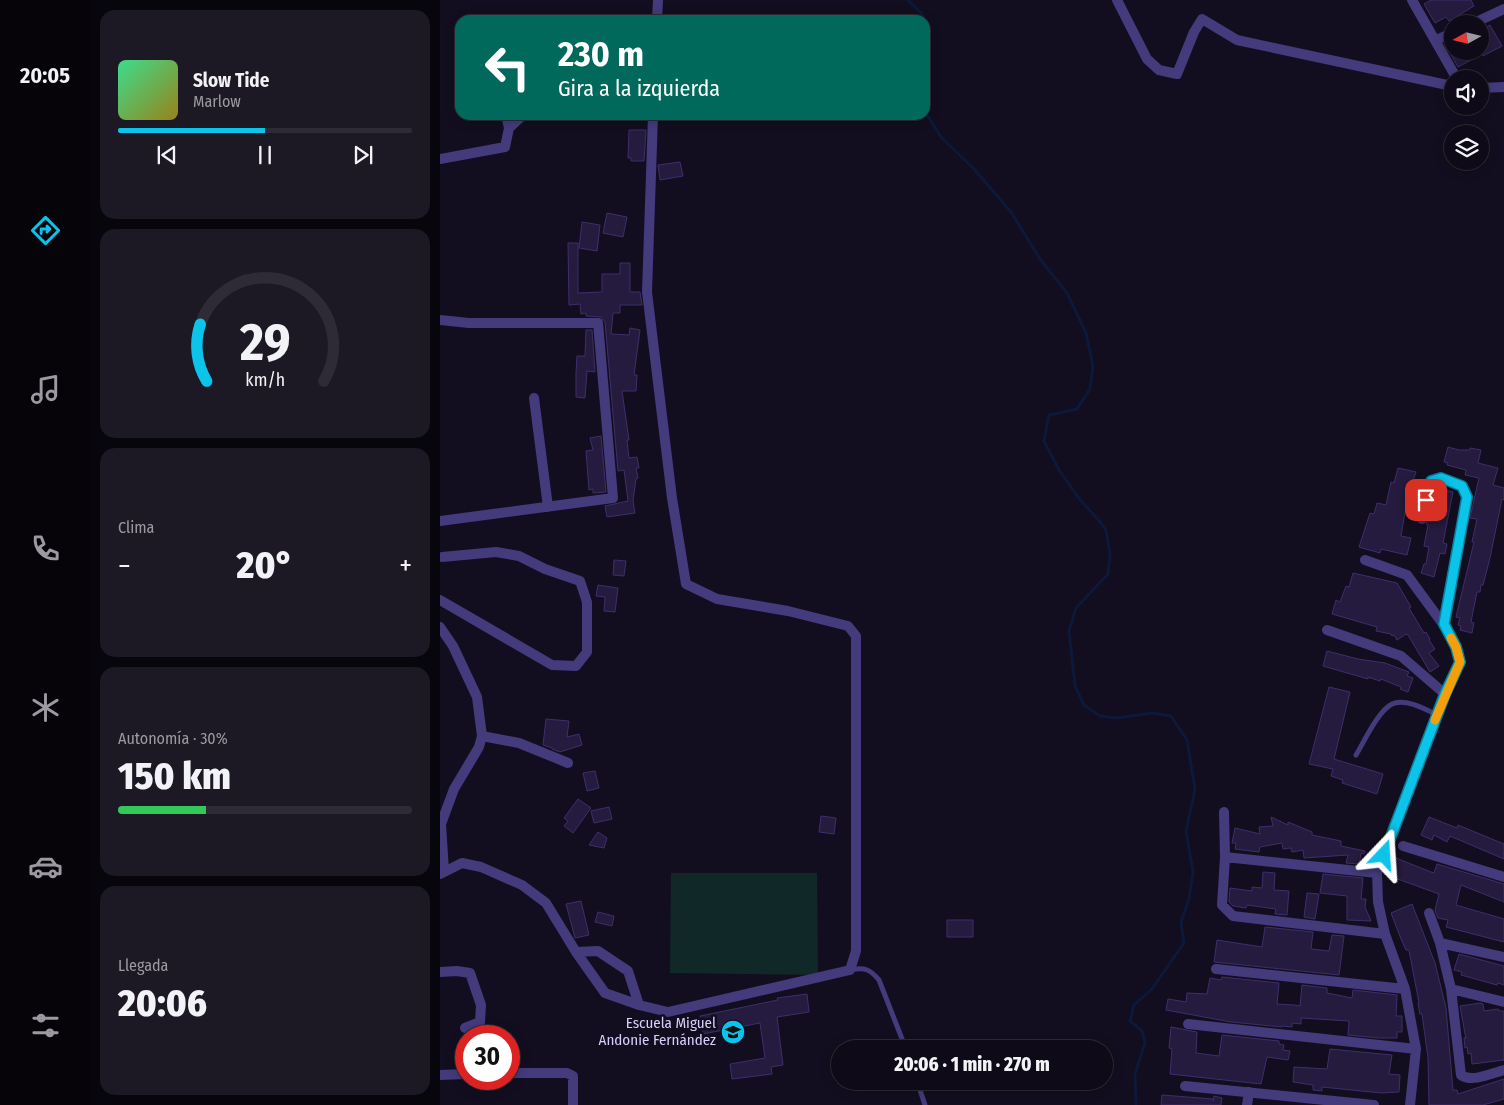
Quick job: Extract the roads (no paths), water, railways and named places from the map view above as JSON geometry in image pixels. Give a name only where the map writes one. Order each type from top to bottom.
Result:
[{"type":"street","points":[[657,15],[658,0]]},
{"type":"street","points":[[1117,0],[1147,59],[1159,70],[1177,74],[1194,32],[1202,19],[1237,40],[1444,84]]},
{"type":"street","points":[[1417,1],[1453,70]]},
{"type":"street","points":[[1489,16],[1504,9]]},
{"type":"street","points":[[1436,40],[1444,36]]},
{"type":"street","points":[[1489,88],[1504,87]]},
{"type":"street","points":[[440,159],[505,147],[509,128],[507,120]]},
{"type":"street","points":[[509,128],[518,120]]},
{"type":"street","points":[[440,627],[453,646],[477,696],[482,736],[479,747],[454,789],[441,824],[442,873],[462,863],[481,867],[522,885],[546,903],[576,952],[605,993],[639,1005],[668,1012],[850,970],[856,951],[856,636],[848,626],[788,611],[717,599],[686,584],[672,498],[648,292],[653,120]]},
{"type":"street","points":[[440,320],[469,323],[598,323],[613,498],[440,521]]},
{"type":"street","points":[[534,398],[548,507]]},
{"type":"street","points":[[1422,519],[1431,481],[1441,478],[1462,486],[1467,497],[1444,624]]},
{"type":"street","points":[[440,600],[552,665],[576,666],[587,652],[587,602],[580,581],[545,569],[519,556],[496,552],[441,558]]},
{"type":"street","points":[[1365,560],[1407,575],[1444,624],[1456,647],[1460,662],[1445,694],[1377,873],[1378,902],[1385,934],[1405,989],[1416,1049],[1410,1105]]},
{"type":"street","points":[[1327,630],[1401,656],[1445,694]]},
{"type":"street","points":[[482,736],[519,743],[568,763]]},
{"type":"street","points":[[1224,812],[1222,905],[1232,916],[1385,934]]},
{"type":"street","points":[[1403,846],[1504,877]]},
{"type":"street","points":[[1224,857],[1377,873]]},
{"type":"street","points":[[1429,913],[1440,942],[1451,989],[1461,1075],[1466,1078],[1473,1078],[1504,1070]]},
{"type":"street","points":[[1440,942],[1504,957]]},
{"type":"street","points":[[576,952],[598,951],[628,971],[639,1005]]},
{"type":"street","points":[[1216,968],[1405,989]]},
{"type":"street","points":[[440,972],[457,971],[470,973],[481,1005],[480,1022],[473,1025]]},
{"type":"street","points":[[1451,989],[1504,1002]]},
{"type":"street","points":[[1188,1024],[1416,1049]]},
{"type":"street","points":[[520,1073],[567,1073],[573,1076],[574,1105]]},
{"type":"street","points":[[440,1075],[455,1074]]},
{"type":"street","points":[[1185,1086],[1249,1092],[1309,1102],[1369,1105]]},
{"type":"street","points":[[1247,1105],[1249,1092]]},
{"type":"lane","points":[[1356,755],[1383,712],[1392,704],[1405,703],[1437,715]]},
{"type":"lane","points":[[850,970],[863,968],[873,973],[879,980],[902,1040]]},
{"type":"lane","points":[[920,1090],[925,1105]]},
{"type":"waterway","points":[[908,0],[922,15]]},
{"type":"waterway","points":[[930,120],[941,137],[974,169],[1011,212],[1040,259],[1067,293],[1086,333],[1093,366],[1090,389],[1077,409],[1049,415],[1044,441],[1059,470],[1081,501],[1106,530],[1110,554],[1108,574],[1076,608],[1069,631],[1075,686],[1084,705],[1100,716],[1117,718],[1152,713],[1171,716],[1187,740],[1195,789],[1186,831],[1193,872],[1189,899],[1181,922],[1184,943],[1152,989],[1134,1005],[1130,1021],[1142,1031],[1145,1043],[1135,1074],[1136,1105]]},
{"type":"place","name":"Escuela Miguel Andonie Fernández","points":[[733,1032]]}]
